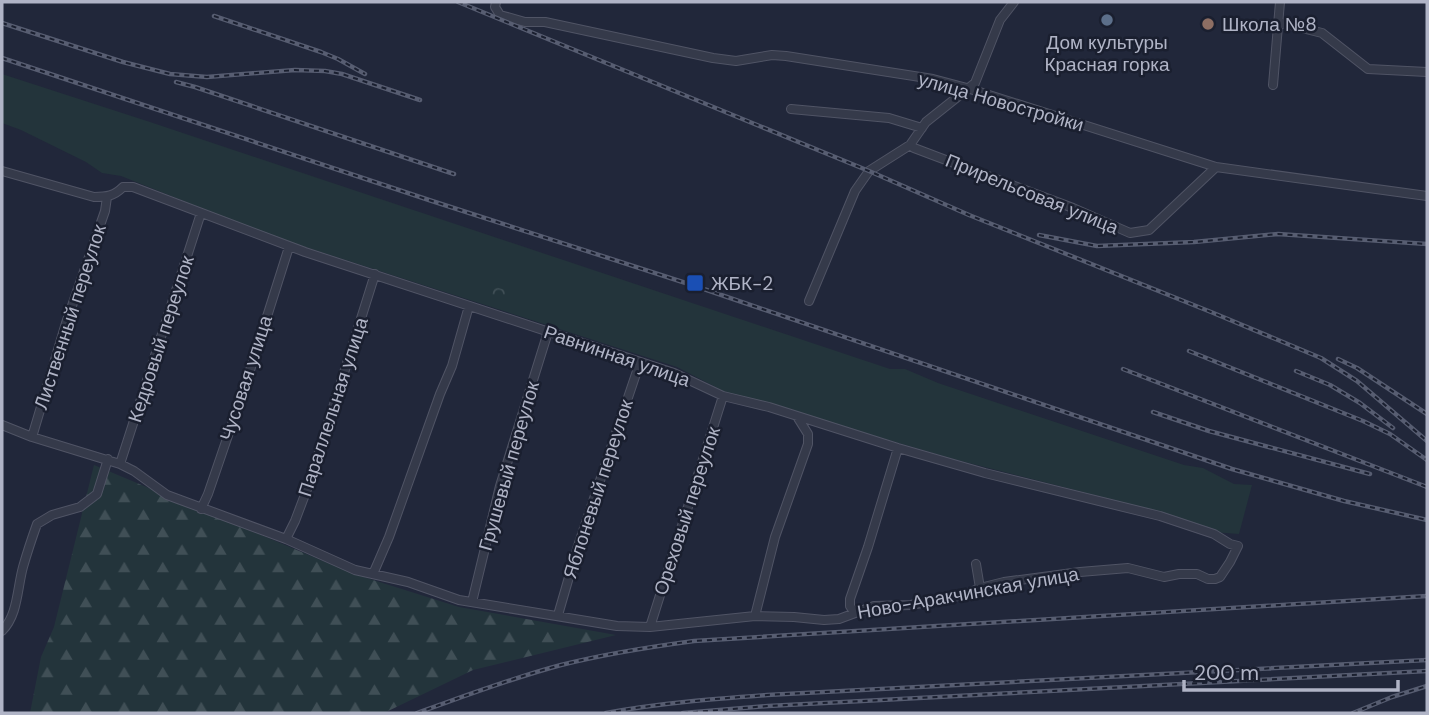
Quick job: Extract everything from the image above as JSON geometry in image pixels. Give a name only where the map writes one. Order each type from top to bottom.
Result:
[{"type":"street","points":[[809,301],[855,191],[869,171],[910,145],[926,122],[975,83],[1000,20],[1014,2]]},
{"type":"street","points":[[1273,85],[1280,2]]},
{"type":"street","name":"улица Новостройки","points":[[496,4],[500,15],[525,22],[545,22],[713,58],[736,61],[772,55],[786,56],[933,79],[1216,167],[1427,197]]},
{"type":"street","points":[[1278,22],[1322,33],[1367,69],[1427,72]]},
{"type":"street","points":[[791,109],[889,118],[922,128]]},
{"type":"street","name":"Прирельсовая улица","points":[[910,145],[1130,233],[1149,230],[1216,167]]},
{"type":"street","name":"Равнинная улица","points":[[2,171],[94,197],[107,197],[124,187],[133,187],[289,247],[674,373],[723,396],[769,407],[985,473],[1160,516],[1213,534],[1238,546]]},
{"type":"street","name":"Лиственный переулок","points":[[32,437],[66,323],[105,211],[107,197]]},
{"type":"street","name":"Кедровый переулок","points":[[120,464],[201,213]]},
{"type":"street","name":"Чусовая улица","points":[[201,509],[246,383],[289,247]]},
{"type":"street","name":"Параллельная улица","points":[[286,539],[309,484],[375,274]]},
{"type":"street","points":[[373,574],[452,366],[469,306]]},
{"type":"street","name":"Грушевый переулок","points":[[472,602],[500,486],[548,332]]},
{"type":"street","name":"Яблоневый переулок","points":[[558,615],[639,362]]},
{"type":"street","name":"Ореховый переулок","points":[[650,626],[723,396]]},
{"type":"street","points":[[755,616],[775,537],[808,444],[808,435],[798,418]]},
{"type":"street","name":"Ново-Аракчинская улица","points":[[2,425],[120,464],[167,495],[286,539],[355,570],[408,582],[459,600],[617,626],[650,626],[755,616],[839,619],[874,606],[911,605],[963,596],[1004,582],[1128,568],[1164,577],[1197,574],[1214,579],[1220,577],[1238,546]]},
{"type":"street","points":[[854,612],[850,599],[898,448]]},
{"type":"street","points":[[2,631],[13,613],[23,567],[37,524],[52,515],[80,507],[97,494],[107,460]]},
{"type":"street","points":[[976,564],[980,588]]},
{"type":"green space","points":[[2,74],[890,369],[905,369],[938,383],[1184,465],[1203,468],[1234,484],[1252,485],[1239,534],[1213,532],[1161,512],[953,459],[725,392],[677,367],[271,236],[121,176],[102,173],[86,162],[2,123]]},
{"type":"green space","points":[[492,286],[513,292],[508,309],[487,303]]},
{"type":"green space","points":[[94,465],[354,574],[459,607],[616,635],[473,670],[384,713],[30,713],[41,657],[54,627]]},
{"type":"railway","points":[[458,2],[1321,358],[1357,381],[1427,441]]},
{"type":"railway","points":[[214,16],[321,52],[365,74]]},
{"type":"railway","points":[[2,23],[123,62],[170,74],[207,77],[295,70],[325,71],[420,100]]},
{"type":"railway","points":[[2,58],[695,286],[1232,469],[1344,501],[1427,520]]},
{"type":"railway","points":[[176,82],[454,174]]},
{"type":"railway","points":[[1039,235],[1097,246],[1194,242],[1278,234],[1427,244]]},
{"type":"railway","points":[[1189,351],[1363,421],[1390,434],[1427,460]]},
{"type":"railway","points":[[1338,359],[1357,368],[1427,414]]},
{"type":"railway","points":[[1123,369],[1427,487]]},
{"type":"railway","points":[[1296,371],[1330,385],[1393,428]]},
{"type":"railway","points":[[1153,412],[1209,431],[1370,474]]},
{"type":"railway","points":[[417,713],[561,665],[694,641],[1427,596]]},
{"type":"railway","points":[[606,713],[666,704],[767,695],[1427,660]]},
{"type":"railway","points":[[683,713],[768,706],[1427,671]]},
{"type":"railway","points":[[1353,713],[1427,686]]},
{"type":"place","name":"Дом культуры Красная горка","points":[[1107,20]]},
{"type":"place","name":"Школа №8","points":[[1208,24]]},
{"type":"place","name":"ЖБК-2","points":[[695,283]]}]
